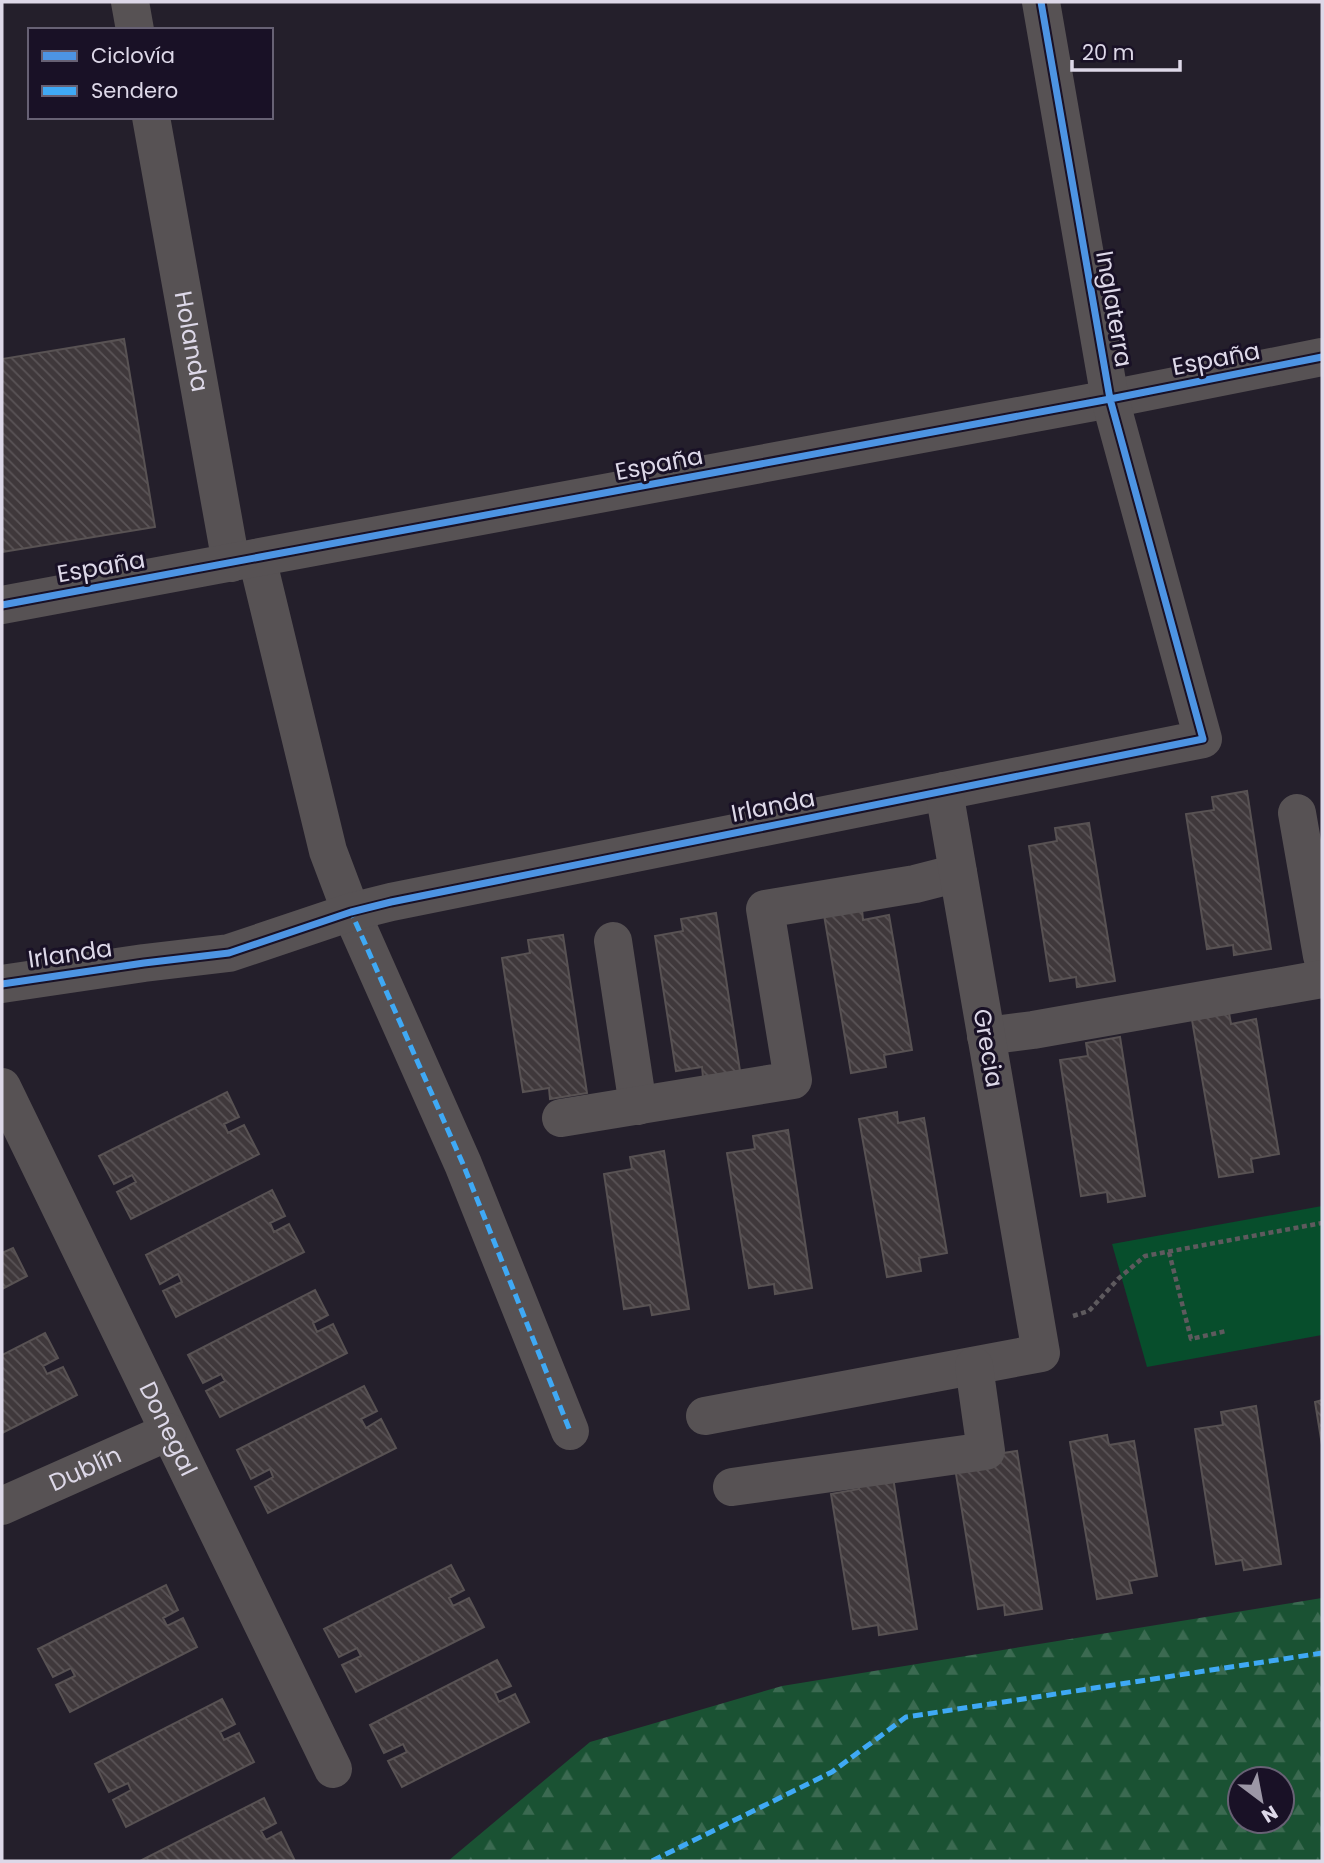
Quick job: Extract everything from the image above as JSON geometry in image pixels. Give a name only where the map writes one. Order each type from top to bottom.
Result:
[{"type":"street","points":[[130,2],[135,28]]},
{"type":"street","name":"Inglaterra","points":[[1041,2],[1111,399],[1202,739]]},
{"type":"street","name":"Holanda","points":[[151,119],[244,561],[328,851],[351,912],[463,1164],[570,1431]]},
{"type":"street","name":"España","points":[[2,605],[1111,399],[1322,357]]},
{"type":"street","name":"Irlanda","points":[[2,984],[229,953],[351,912],[1202,739]]},
{"type":"street","name":"Grecia","points":[[944,791],[1041,1353],[974,1366]]},
{"type":"street","points":[[1297,813],[1322,956]]},
{"type":"street","points":[[561,1118],[793,1080],[765,909],[915,884],[958,873]]},
{"type":"street","points":[[612,940],[638,1106]]},
{"type":"street","points":[[986,1036],[1034,1030],[1322,979]]},
{"type":"street","name":"Donegal","points":[[2,1087],[333,1769]]},
{"type":"street","points":[[705,1416],[974,1366],[986,1451],[732,1487]]},
{"type":"street","name":"Dublín","points":[[2,1507],[168,1432]]},
{"type":"path","points":[[1034,1315],[1089,1311],[1118,1279],[1145,1256],[1322,1223]]},
{"type":"path","points":[[1170,1252],[1191,1339],[1226,1331]]},
{"type":"green space","points":[[1322,1206],[1322,1335],[1147,1367],[1112,1244]]},
{"type":"green space","points":[[1322,1598],[1322,1861],[448,1861],[590,1742],[782,1686]]},
{"type":"building","points":[[124,339],[155,527],[2,552],[2,359]]},
{"type":"building","points":[[1247,791],[1271,949],[1234,955],[1233,945],[1207,949],[1186,814],[1214,810],[1212,797]]},
{"type":"building","points":[[1089,823],[1115,981],[1077,987],[1076,977],[1050,981],[1029,846],[1057,841],[1055,828]]},
{"type":"building","points":[[862,909],[863,920],[889,915],[912,1050],[884,1055],[886,1067],[851,1073],[824,915]]},
{"type":"building","points":[[716,913],[740,1071],[703,1077],[702,1067],[676,1071],[655,936],[683,931],[681,919]]},
{"type":"building","points":[[563,935],[587,1093],[550,1099],[549,1088],[523,1092],[502,958],[530,953],[528,940]]},
{"type":"building","points":[[1229,1013],[1231,1024],[1256,1019],[1279,1154],[1251,1159],[1253,1172],[1219,1177],[1192,1020]]},
{"type":"building","points":[[1120,1037],[1145,1196],[1108,1202],[1107,1192],[1081,1196],[1060,1060],[1088,1056],[1086,1043]]},
{"type":"building","points":[[227,1092],[239,1117],[224,1124],[228,1133],[244,1125],[259,1154],[131,1219],[117,1192],[136,1182],[132,1175],[114,1184],[99,1156]]},
{"type":"building","points":[[897,1112],[898,1123],[924,1118],[947,1253],[919,1258],[921,1271],[887,1277],[859,1119]]},
{"type":"building","points":[[788,1130],[812,1288],[775,1294],[774,1284],[749,1288],[727,1153],[755,1149],[753,1136]]},
{"type":"building","points":[[664,1151],[689,1309],[652,1315],[650,1305],[624,1309],[604,1174],[632,1169],[630,1157]]},
{"type":"building","points":[[272,1190],[285,1216],[270,1223],[274,1232],[289,1224],[304,1252],[176,1317],[163,1291],[182,1282],[178,1274],[160,1284],[146,1255]]},
{"type":"building","points":[[13,1248],[27,1276],[2,1289],[2,1253]]},
{"type":"building","points":[[315,1290],[328,1315],[313,1323],[317,1332],[333,1324],[347,1353],[220,1417],[206,1391],[225,1381],[221,1374],[203,1383],[188,1355]]},
{"type":"building","points":[[45,1333],[58,1358],[43,1366],[47,1374],[63,1367],[77,1395],[2,1433],[2,1355]]},
{"type":"building","points":[[364,1386],[377,1411],[361,1419],[366,1428],[381,1419],[396,1448],[268,1513],[255,1487],[273,1477],[270,1469],[251,1479],[237,1450]]},
{"type":"building","points":[[1322,1400],[1322,1445],[1315,1402]]},
{"type":"building","points":[[1256,1406],[1281,1564],[1244,1570],[1242,1560],[1216,1564],[1195,1429],[1223,1425],[1221,1412]]},
{"type":"building","points":[[1107,1435],[1109,1445],[1134,1441],[1157,1576],[1129,1581],[1132,1593],[1097,1599],[1070,1442]]},
{"type":"building","points":[[1017,1451],[1042,1609],[1005,1615],[1004,1605],[978,1609],[956,1474],[983,1456]]},
{"type":"building","points":[[892,1471],[917,1629],[879,1635],[878,1625],[853,1629],[831,1494],[859,1489],[857,1476]]},
{"type":"building","points":[[451,1565],[464,1590],[449,1598],[453,1606],[469,1598],[484,1627],[356,1692],[342,1665],[361,1656],[357,1648],[339,1657],[324,1629]]},
{"type":"building","points":[[166,1585],[178,1610],[163,1618],[167,1626],[183,1618],[197,1647],[70,1712],[56,1685],[75,1676],[71,1668],[53,1677],[38,1649]]},
{"type":"building","points":[[497,1660],[511,1686],[495,1693],[499,1702],[515,1694],[529,1722],[402,1787],[388,1761],[407,1752],[403,1744],[384,1753],[370,1725]]},
{"type":"building","points":[[222,1699],[235,1724],[220,1732],[224,1740],[239,1733],[254,1762],[126,1827],[113,1800],[131,1790],[128,1783],[109,1792],[95,1764]]},
{"type":"building","points":[[264,1798],[276,1823],[261,1831],[266,1840],[281,1832],[295,1861],[140,1861]]},
{"type":"marked path","points":[[347,913],[351,912],[463,1164],[570,1431]]},
{"type":"marked path","points":[[652,1861],[832,1772],[906,1717],[1322,1653]]},
{"type":"cycle path","points":[[2,984],[229,953],[351,912],[391,902],[1203,739],[1110,399],[1041,2]]},
{"type":"cycle path","points":[[2,605],[1110,399],[1322,357]]}]
